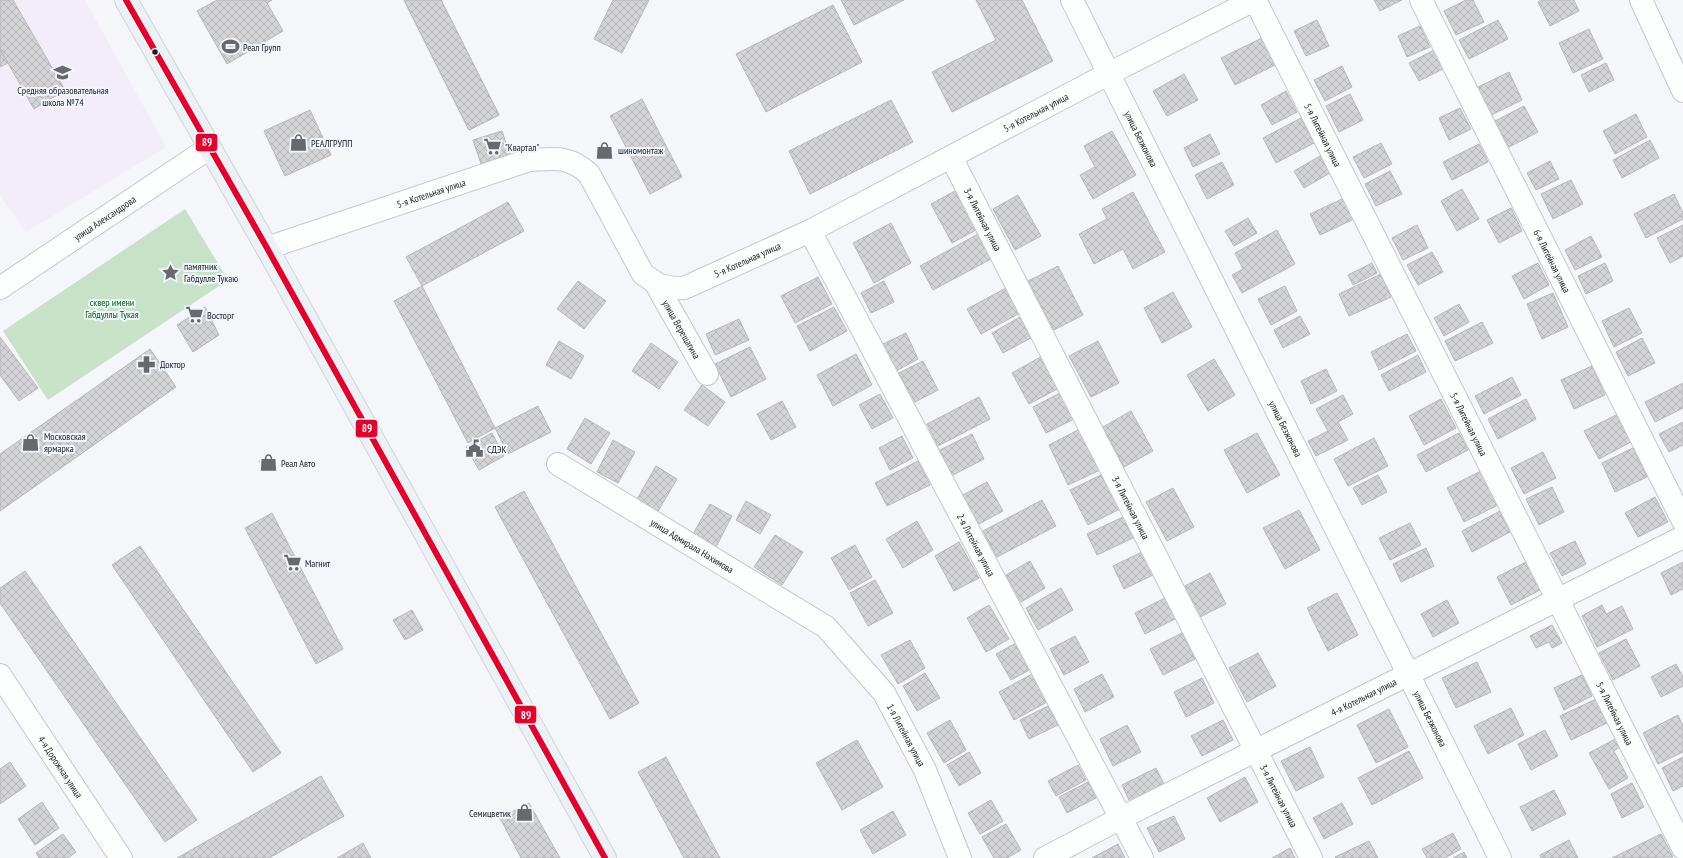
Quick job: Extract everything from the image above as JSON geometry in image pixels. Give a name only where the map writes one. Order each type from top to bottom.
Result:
[{"type":"main road","points":[[126,0],[266,248],[605,858]]},
{"type":"street","name":"улица Безжонова","points":[[1072,0],[1500,858]]},
{"type":"street","name":"5-я Котельная улица","points":[[266,248],[529,160],[561,158],[576,164],[589,174],[643,274],[656,284],[670,288],[684,288],[810,231],[1108,74],[1255,0]]},
{"type":"street","name":"5-я Литейная улица","points":[[1255,0],[1683,848]]},
{"type":"street","name":"6-я Литейная улица","points":[[1421,0],[1683,521]]},
{"type":"street","points":[[1641,0],[1683,91]]},
{"type":"street","name":"улица Александрова","points":[[0,288],[209,148]]},
{"type":"street","name":"3-я Литейная улица","points":[[951,158],[1311,858]]},
{"type":"street","name":"2-я Литейная улица","points":[[810,231],[1142,858]]},
{"type":"street","name":"улица Верещагина","points":[[656,284],[707,374]]},
{"type":"street","name":"улица Адмирала Нахимова","points":[[558,464],[826,627]]},
{"type":"street","name":"4-я Котельная улица","points":[[1045,858],[1256,750],[1683,537]]},
{"type":"street","name":"1-я Литейная улица","points":[[826,627],[884,693],[924,770],[960,858]]},
{"type":"street","name":"4-я Дорожная улица","points":[[0,675],[121,858]]},
{"type":"shaded area","name":"Средняя образовательная школа №74","points":[[0,0],[85,0],[166,147],[26,232],[0,196]]},
{"type":"green space","name":"сквер имени Габдуллы Тукая","points":[[185,209],[228,280],[48,400],[3,331]]},
{"type":"building","points":[[0,0],[13,0],[65,90],[34,109],[0,49]]},
{"type":"building","points":[[217,0],[272,0],[267,3],[283,31],[227,64],[197,11]]},
{"type":"building","points":[[404,0],[441,0],[499,115],[469,130]]},
{"type":"building","points":[[404,0],[441,0],[499,115],[469,130]]},
{"type":"building","points":[[613,0],[649,0],[622,53],[594,39]]},
{"type":"building","points":[[841,0],[904,0],[854,25]]},
{"type":"building","points":[[976,0],[1022,0],[1053,61],[952,112],[932,72],[996,40]]},
{"type":"building","points":[[1374,0],[1402,0],[1380,11]]},
{"type":"building","points":[[1466,0],[1473,0],[1484,22],[1456,35],[1444,11]]},
{"type":"building","points":[[1542,0],[1574,0],[1579,11],[1550,26],[1538,2]]},
{"type":"building","points":[[833,5],[862,62],[766,112],[736,54]]},
{"type":"building","points":[[1317,20],[1329,46],[1306,56],[1294,31]]},
{"type":"building","points":[[1498,20],[1508,39],[1469,59],[1459,40]]},
{"type":"building","points":[[1420,26],[1430,47],[1407,57],[1398,36]]},
{"type":"building","points":[[1589,29],[1603,59],[1573,73],[1559,43]]},
{"type":"building","points":[[1262,38],[1275,65],[1235,85],[1221,58]]},
{"type":"building","points":[[1438,48],[1447,67],[1419,81],[1409,63]]},
{"type":"building","points":[[0,50],[8,63],[0,67]]},
{"type":"building","points":[[1606,63],[1614,80],[1589,92],[1581,75]]},
{"type":"building","points":[[1342,66],[1352,87],[1325,101],[1314,80]]},
{"type":"building","points":[[1509,72],[1522,100],[1489,116],[1476,88]]},
{"type":"building","points":[[1184,74],[1198,100],[1167,116],[1153,91]]},
{"type":"building","points":[[1286,91],[1297,112],[1272,125],[1261,105]]},
{"type":"building","points":[[1350,94],[1363,120],[1339,132],[1326,106]]},
{"type":"building","points":[[642,99],[682,177],[650,194],[610,116]]},
{"type":"building","points":[[891,100],[913,142],[810,194],[789,151]]},
{"type":"building","points":[[1524,106],[1538,132],[1509,147],[1495,121]]},
{"type":"building","points":[[1460,108],[1471,129],[1449,140],[1439,118]]},
{"type":"building","name":"РЕАЛГРУПП","points":[[310,110],[331,155],[285,176],[264,131]]},
{"type":"building","points":[[1636,114],[1647,137],[1615,154],[1603,131]]},
{"type":"building","points":[[1301,118],[1314,143],[1276,163],[1263,138]]},
{"type":"building","name":"\"Квартал\"","points":[[502,131],[510,155],[481,164],[473,140]]},
{"type":"building","points":[[1112,131],[1136,175],[1093,199],[1080,175],[1095,167],[1084,146]]},
{"type":"building","points":[[1210,134],[1220,154],[1193,167],[1184,148]]},
{"type":"building","points":[[1650,140],[1659,158],[1622,178],[1613,160]]},
{"type":"building","points":[[1381,143],[1392,164],[1364,178],[1353,157]]},
{"type":"building","points":[[1479,144],[1488,162],[1452,180],[1443,162]]},
{"type":"building","points":[[1320,156],[1330,173],[1304,188],[1294,171]]},
{"type":"building","points":[[1550,161],[1559,179],[1536,190],[1527,173]]},
{"type":"building","points":[[1222,162],[1234,185],[1207,199],[1195,175]]},
{"type":"building","points":[[1390,171],[1402,194],[1376,206],[1365,184]]},
{"type":"building","points":[[1571,180],[1583,204],[1553,219],[1541,194]]},
{"type":"building","points":[[1462,189],[1479,219],[1457,231],[1441,201]]},
{"type":"building","points":[[955,191],[976,230],[952,243],[931,204]]},
{"type":"building","points":[[1133,192],[1165,252],[1133,269],[1123,249],[1094,264],[1079,234],[1107,219],[1102,209]]},
{"type":"building","points":[[1674,194],[1683,213],[1683,219],[1646,238],[1634,214]]},
{"type":"building","points":[[1018,195],[1041,236],[1015,250],[993,209]]},
{"type":"building","points":[[1344,198],[1354,219],[1320,235],[1310,214]]},
{"type":"building","points":[[508,202],[524,231],[422,286],[406,257]]},
{"type":"building","points":[[1511,208],[1522,231],[1499,243],[1487,220]]},
{"type":"building","points":[[1248,218],[1257,233],[1234,246],[1225,231]]},
{"type":"building","points":[[891,223],[911,263],[874,283],[853,243]]},
{"type":"building","points":[[1417,225],[1428,248],[1403,260],[1392,238]]},
{"type":"building","points":[[1683,225],[1683,256],[1670,263],[1657,238]]},
{"type":"building","points":[[1277,230],[1295,264],[1242,293],[1232,275],[1243,269],[1235,253]]},
{"type":"building","points":[[978,234],[991,259],[933,290],[920,266]]},
{"type":"building","points":[[1591,236],[1602,257],[1575,270],[1565,250]]},
{"type":"building","points":[[1432,252],[1443,272],[1418,285],[1407,265]]},
{"type":"building","points":[[1372,263],[1377,273],[1353,285],[1348,275]]},
{"type":"building","points":[[1538,263],[1549,285],[1524,299],[1512,276]]},
{"type":"building","points":[[1605,263],[1613,281],[1586,294],[1578,276]]},
{"type":"building","points":[[1058,266],[1083,315],[1054,330],[1028,281]]},
{"type":"building","points":[[1381,274],[1391,297],[1349,316],[1339,294]]},
{"type":"building","points":[[818,277],[832,304],[795,323],[781,296]]},
{"type":"building","points":[[578,281],[606,301],[584,329],[557,309]]},
{"type":"building","points":[[884,281],[894,302],[871,313],[861,293]]},
{"type":"building","points":[[422,286],[495,428],[468,443],[394,301]]},
{"type":"building","points":[[1285,286],[1297,311],[1271,325],[1258,299]]},
{"type":"building","points":[[1006,288],[1020,313],[981,334],[967,309]]},
{"type":"building","points":[[1173,292],[1192,327],[1162,343],[1144,308]]},
{"type":"building","points":[[1553,293],[1568,327],[1542,339],[1527,304]]},
{"type":"building","points":[[1459,304],[1469,322],[1444,336],[1434,318]]},
{"type":"building","points":[[205,307],[219,335],[193,352],[177,325]]},
{"type":"building","points":[[834,307],[847,331],[810,351],[797,326]]},
{"type":"building","points":[[1629,308],[1642,333],[1614,347],[1602,321]]},
{"type":"building","points":[[1300,316],[1310,334],[1283,348],[1274,330]]},
{"type":"building","points":[[1020,317],[1031,338],[1003,353],[992,333]]},
{"type":"building","points":[[739,319],[749,340],[715,355],[706,334]]},
{"type":"building","points":[[1482,322],[1493,343],[1455,361],[1445,341]]},
{"type":"building","points":[[906,333],[918,359],[896,371],[883,344]]},
{"type":"building","points":[[1407,334],[1416,351],[1379,370],[1371,352]]},
{"type":"building","points":[[0,337],[38,388],[19,401],[0,375]]},
{"type":"building","points":[[1642,338],[1655,363],[1628,376],[1616,352]]},
{"type":"building","points":[[559,341],[584,356],[571,379],[546,365]]},
{"type":"building","points":[[1098,341],[1119,383],[1091,397],[1069,356]]},
{"type":"building","points":[[651,343],[678,362],[659,389],[632,371]]},
{"type":"building","points":[[750,347],[766,379],[731,397],[715,364]]},
{"type":"building","points":[[150,349],[176,387],[0,511],[0,454]]},
{"type":"building","points":[[856,354],[872,385],[833,406],[817,375]]},
{"type":"building","points":[[1044,355],[1061,387],[1029,404],[1012,373]]},
{"type":"building","points":[[1418,355],[1426,372],[1389,391],[1381,375]]},
{"type":"building","points":[[1214,359],[1235,395],[1208,411],[1187,375]]},
{"type":"building","points":[[923,361],[938,390],[915,402],[899,373]]},
{"type":"building","points":[[1592,366],[1605,395],[1574,409],[1561,380]]},
{"type":"building","points":[[1326,369],[1337,391],[1311,404],[1301,381]]},
{"type":"building","points":[[1512,377],[1521,395],[1484,414],[1475,396]]},
{"type":"building","points":[[1683,383],[1683,408],[1655,422],[1645,402]]},
{"type":"building","points":[[702,385],[725,402],[708,426],[684,410]]},
{"type":"building","points":[[1062,392],[1076,418],[1046,433],[1033,407]]},
{"type":"building","points":[[880,394],[893,418],[872,429],[859,405]]},
{"type":"building","points":[[1343,395],[1353,414],[1338,422],[1348,440],[1316,456],[1308,441],[1328,431],[1316,409]]},
{"type":"building","points":[[979,397],[990,419],[938,446],[927,424]]},
{"type":"building","points":[[1441,399],[1456,428],[1424,445],[1409,416]]},
{"type":"building","points":[[1526,399],[1536,419],[1498,439],[1488,419]]},
{"type":"building","points":[[782,401],[796,427],[771,440],[757,414]]},
{"type":"building","points":[[538,406],[551,432],[508,454],[495,428]]},
{"type":"building","points":[[1131,411],[1153,451],[1124,467],[1103,427]]},
{"type":"building","points":[[1616,415],[1631,442],[1599,459],[1584,431]]},
{"type":"building","points":[[585,418],[610,433],[591,464],[567,449]]},
{"type":"building","points":[[1683,422],[1683,445],[1669,452],[1659,434]]},
{"type":"building","points":[[1080,429],[1100,470],[1068,485],[1049,445]]},
{"type":"building","points":[[492,433],[504,456],[479,470],[466,447]]},
{"type":"building","points":[[1257,433],[1280,475],[1247,493],[1224,450]]},
{"type":"building","points":[[1459,433],[1468,450],[1426,472],[1417,455]]},
{"type":"building","points":[[972,434],[984,459],[951,476],[938,451]]},
{"type":"building","points":[[902,436],[913,458],[890,470],[879,448]]},
{"type":"building","points":[[1374,438],[1388,466],[1348,486],[1334,459]]},
{"type":"building","points":[[613,440],[635,452],[618,483],[597,472]]},
{"type":"building","points":[[1633,448],[1647,477],[1615,492],[1602,463]]},
{"type":"building","points":[[1543,452],[1556,478],[1524,494],[1511,468]]},
{"type":"building","name":"Реал Авто","points":[[270,455],[276,465],[266,472],[259,461]]},
{"type":"building","points":[[918,461],[930,485],[887,506],[875,483]]},
{"type":"building","points":[[656,466],[677,479],[657,513],[636,501]]},
{"type":"building","points":[[1481,471],[1498,505],[1464,522],[1447,488]]},
{"type":"building","points":[[1103,474],[1120,509],[1088,525],[1070,490]]},
{"type":"building","points":[[1378,475],[1387,492],[1362,505],[1353,488]]},
{"type":"building","points":[[987,482],[1003,511],[977,525],[961,496]]},
{"type":"building","points":[[1552,487],[1564,512],[1539,525],[1526,499]]},
{"type":"building","points":[[1173,488],[1194,527],[1167,541],[1146,502]]},
{"type":"building","points":[[524,491],[639,703],[610,719],[495,507]]},
{"type":"building","points":[[1655,497],[1668,522],[1638,537],[1625,513]]},
{"type":"building","points":[[1042,500],[1056,526],[997,557],[983,531]]},
{"type":"building","points":[[746,501],[771,515],[760,534],[736,520]]},
{"type":"building","points":[[710,504],[732,516],[716,547],[693,534]]},
{"type":"building","points":[[1299,510],[1320,550],[1285,569],[1263,528]]},
{"type":"building","points":[[1500,511],[1510,532],[1472,552],[1462,531]]},
{"type":"building","points":[[272,513],[343,649],[316,664],[245,528]]},
{"type":"building","points":[[1123,517],[1133,538],[1097,555],[1087,534]]},
{"type":"building","points":[[917,521],[933,550],[903,568],[886,539]]},
{"type":"building","points":[[1410,523],[1421,545],[1390,560],[1379,538]]},
{"type":"building","points":[[775,535],[803,552],[782,585],[754,567]]},
{"type":"building","points":[[1575,541],[1586,564],[1562,576],[1550,553]]},
{"type":"building","points":[[959,542],[979,578],[954,591],[935,556]]},
{"type":"building","points":[[855,545],[872,577],[849,590],[831,558]]},
{"type":"building","points":[[140,546],[281,753],[253,772],[112,565]]},
{"type":"building","points":[[1426,548],[1434,566],[1401,582],[1393,564]]},
{"type":"building","points":[[1142,552],[1153,575],[1124,589],[1113,566]]},
{"type":"building","points":[[1030,561],[1045,588],[1021,602],[1006,575]]},
{"type":"building","points":[[1526,562],[1540,590],[1511,605],[1497,577]]},
{"type":"building","points":[[1683,562],[1683,589],[1671,595],[1661,573]]},
{"type":"building","points":[[25,571],[197,820],[165,842],[0,603],[0,588]]},
{"type":"building","points":[[1210,573],[1226,604],[1200,617],[1185,586]]},
{"type":"building","points":[[875,580],[893,613],[868,626],[850,593]]},
{"type":"building","points":[[1061,588],[1073,610],[1038,630],[1026,608]]},
{"type":"building","points":[[1337,593],[1358,635],[1328,651],[1307,608]]},
{"type":"building","points":[[1167,597],[1177,618],[1145,634],[1135,613]]},
{"type":"building","points":[[1447,600],[1459,623],[1433,637],[1421,614]]},
{"type":"building","points":[[989,605],[1009,639],[986,652],[967,618]]},
{"type":"building","points":[[1602,605],[1606,614],[1622,606],[1633,629],[1597,647],[1582,616]]},
{"type":"building","points":[[412,610],[423,630],[405,640],[393,620]]},
{"type":"building","points":[[1552,625],[1562,643],[1552,648],[1549,642],[1536,648],[1530,636]]},
{"type":"building","points":[[1182,633],[1195,659],[1163,675],[1150,649]]},
{"type":"building","points":[[1075,636],[1089,662],[1064,675],[1050,649]]},
{"type":"building","points":[[1626,639],[1640,666],[1613,680],[1599,653]]},
{"type":"building","points":[[910,640],[925,668],[898,684],[881,655]]},
{"type":"building","points":[[1016,643],[1031,669],[1011,680],[996,654]]},
{"type":"building","points":[[1258,653],[1276,686],[1247,702],[1229,668]]},
{"type":"building","points":[[1477,662],[1491,692],[1456,708],[1442,678]]},
{"type":"building","points":[[1676,664],[1683,677],[1683,686],[1661,697],[1651,677]]},
{"type":"building","points":[[925,673],[940,698],[917,711],[903,686]]},
{"type":"building","points":[[1034,673],[1049,701],[1014,720],[999,692]]},
{"type":"building","points":[[1102,674],[1114,697],[1085,712],[1074,689]]},
{"type":"building","points":[[1582,675],[1592,696],[1564,710],[1554,688]]},
{"type":"building","points":[[1202,678],[1214,703],[1186,717],[1174,692]]},
{"type":"building","points":[[1596,699],[1607,723],[1571,740],[1560,716]]},
{"type":"building","points":[[1048,706],[1058,725],[1029,739],[1020,720]]},
{"type":"building","points":[[1511,708],[1524,735],[1488,754],[1474,726]]},
{"type":"building","points":[[1389,709],[1408,747],[1376,763],[1357,725]]},
{"type":"building","points":[[1678,715],[1683,726],[1683,752],[1658,764],[1643,733]]},
{"type":"building","points":[[950,720],[966,750],[944,763],[927,733]]},
{"type":"building","points":[[1223,720],[1233,740],[1202,756],[1191,736]]},
{"type":"building","points":[[1127,725],[1141,752],[1113,766],[1100,739]]},
{"type":"building","points":[[1545,730],[1558,756],[1531,770],[1518,744]]},
{"type":"building","points":[[1619,737],[1623,745],[1614,751],[1628,778],[1609,789],[1589,753]]},
{"type":"building","points":[[857,740],[883,787],[842,810],[816,763]]},
{"type":"building","points":[[1310,747],[1324,777],[1296,791],[1281,761]]},
{"type":"building","points":[[1409,751],[1423,778],[1372,805],[1358,778]]},
{"type":"building","points":[[969,752],[981,773],[959,786],[947,765]]},
{"type":"building","points":[[666,757],[720,858],[684,858],[638,772]]},
{"type":"building","points":[[1683,757],[1683,786],[1673,791],[1662,768]]},
{"type":"building","points":[[10,762],[26,786],[0,804],[0,769]]},
{"type":"building","points":[[1078,765],[1086,780],[1056,796],[1048,781]]},
{"type":"building","points":[[1156,768],[1165,786],[1131,804],[1122,785]]},
{"type":"building","points":[[321,776],[344,816],[269,858],[177,858]]},
{"type":"building","points":[[1245,777],[1258,802],[1220,822],[1207,798]]},
{"type":"building","points":[[1088,782],[1096,798],[1067,813],[1059,797]]},
{"type":"building","points":[[1632,783],[1644,807],[1622,818],[1611,794]]},
{"type":"building","points":[[1554,790],[1566,814],[1532,831],[1520,807]]},
{"type":"building","points":[[991,800],[1003,821],[980,834],[968,813]]},
{"type":"building","points":[[42,802],[59,828],[35,845],[18,819]]},
{"type":"building","points":[[529,803],[560,858],[521,858],[500,818]]},
{"type":"building","points":[[1342,803],[1353,824],[1324,839],[1313,818]]},
{"type":"building","points":[[893,811],[906,835],[873,854],[860,830]]},
{"type":"building","points":[[1174,816],[1185,839],[1159,852],[1147,828]]},
{"type":"building","points":[[1006,824],[1021,850],[1007,858],[994,858],[982,837]]},
{"type":"building","points":[[1453,833],[1461,849],[1445,858],[1427,858],[1422,849]]},
{"type":"building","points":[[63,834],[76,852],[68,858],[39,858],[36,853]]},
{"type":"building","points":[[1661,834],[1673,857],[1612,858]]},
{"type":"building","points":[[1569,840],[1578,858],[1541,858],[1540,855]]},
{"type":"building","points":[[1369,841],[1378,858],[1335,857]]},
{"type":"building","points":[[363,843],[371,858],[337,858]]},
{"type":"building","points":[[1118,844],[1125,858],[1092,858]]},
{"type":"building","points":[[1290,848],[1295,858],[1272,858]]},
{"type":"building","points":[[1464,852],[1467,858],[1453,858]]},
{"type":"transit line","name":"89","points":[[126,0],[267,248],[605,858]]},
{"type":"place","name":"Реал Групп","points":[[230,47]]},
{"type":"place","name":"Средняя образовательная школа №74","points":[[63,73]]},
{"type":"place","name":"РЕАЛГРУПП","points":[[298,143]]},
{"type":"place","name":"\"Квартал\"","points":[[492,147]]},
{"type":"place","name":"шиномонтаж","points":[[605,150]]},
{"type":"place","name":"памятник Габдулле Тукаю","points":[[171,272]]},
{"type":"place","name":"Восторг","points":[[194,315]]},
{"type":"place","name":"Доктор","points":[[147,364]]},
{"type":"place","name":"Московская ярмарка","points":[[31,442]]},
{"type":"place","name":"СДЭК","points":[[474,449]]},
{"type":"place","name":"Реал Авто","points":[[268,463]]},
{"type":"place","name":"Магнит","points":[[292,563]]},
{"type":"place","name":"Семицветик","points":[[524,813]]}]
